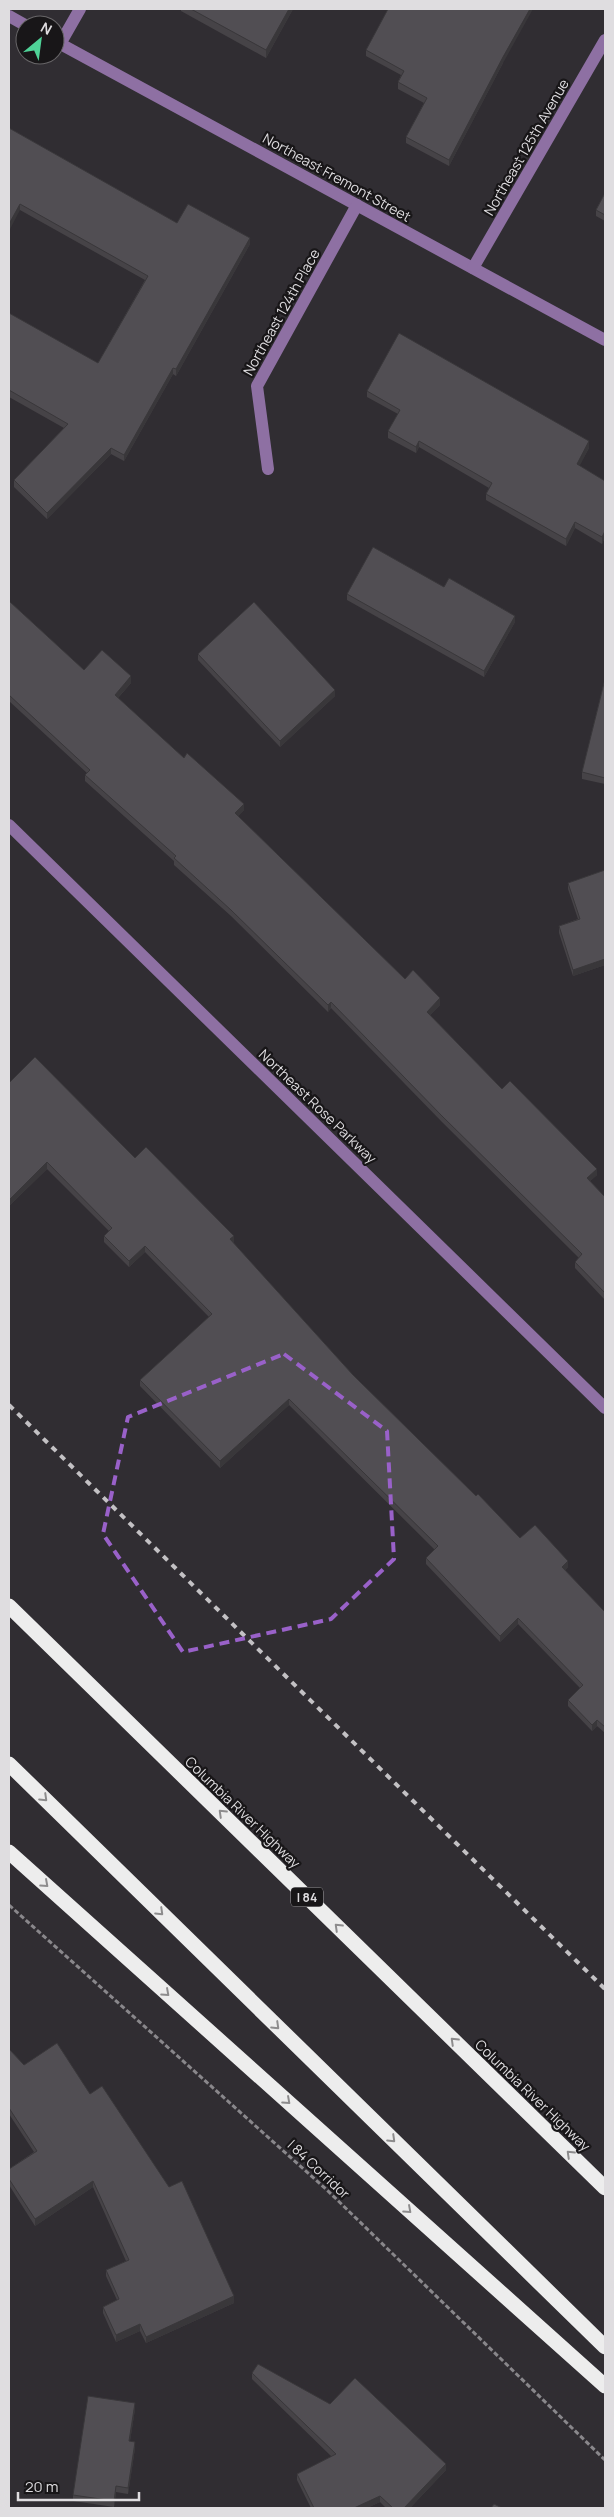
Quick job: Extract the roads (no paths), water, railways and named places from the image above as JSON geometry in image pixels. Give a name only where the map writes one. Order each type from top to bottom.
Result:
[{"type":"highway","name":"Columbia River Highway","points":[[9,1606],[605,2188]]},
{"type":"highway","points":[[9,1764],[605,2347]]},
{"type":"highway","points":[[9,1852],[605,2386]]},
{"type":"street","points":[[65,32],[80,9]]},
{"type":"street","name":"Northeast 125th Avenue","points":[[473,268],[605,40]]},
{"type":"street","name":"Northeast Fremont Street","points":[[65,46],[605,340]]},
{"type":"street","name":"Northeast 124th Place","points":[[268,469],[257,386],[357,205]]},
{"type":"street","name":"Northeast Rose Parkway","points":[[9,825],[605,1408]]},
{"type":"railway","points":[[9,1405],[605,1989]]}]
